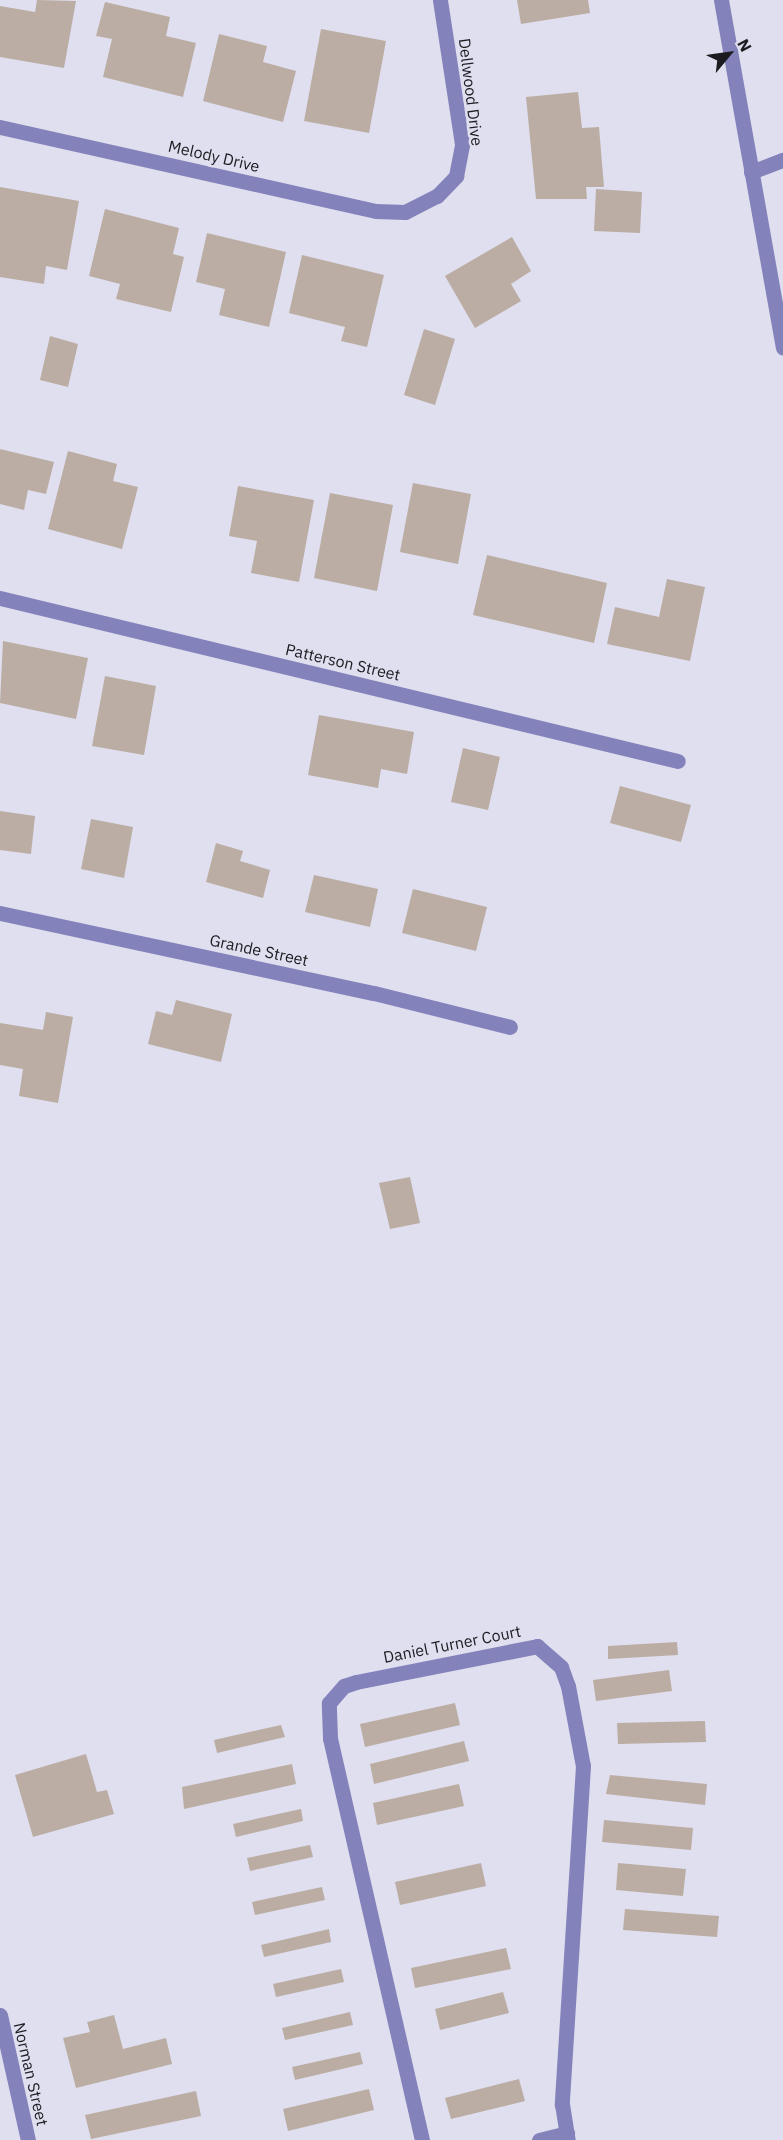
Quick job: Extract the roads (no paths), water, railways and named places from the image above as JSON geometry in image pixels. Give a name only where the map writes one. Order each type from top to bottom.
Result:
[{"type":"street","name":"Dellwood Drive","points":[[419,205],[437,196],[456,176],[462,144],[440,0]]},
{"type":"street","points":[[721,0],[783,348]]},
{"type":"street","name":"Melody Drive","points":[[0,127],[376,211],[405,212],[419,205]]},
{"type":"street","points":[[752,172],[783,160]]},
{"type":"street","name":"Patterson Street","points":[[0,598],[678,761]]},
{"type":"street","name":"Grande Street","points":[[0,913],[375,993],[510,1027]]},
{"type":"street","name":"Daniel Turner Court","points":[[422,2140],[330,1738],[329,1703],[344,1686],[356,1682],[528,1646],[537,1646],[561,1667],[583,1766],[562,2104],[567,2137],[539,2140]]},
{"type":"street","name":"Norman Street","points":[[0,2015],[28,2140]]}]
